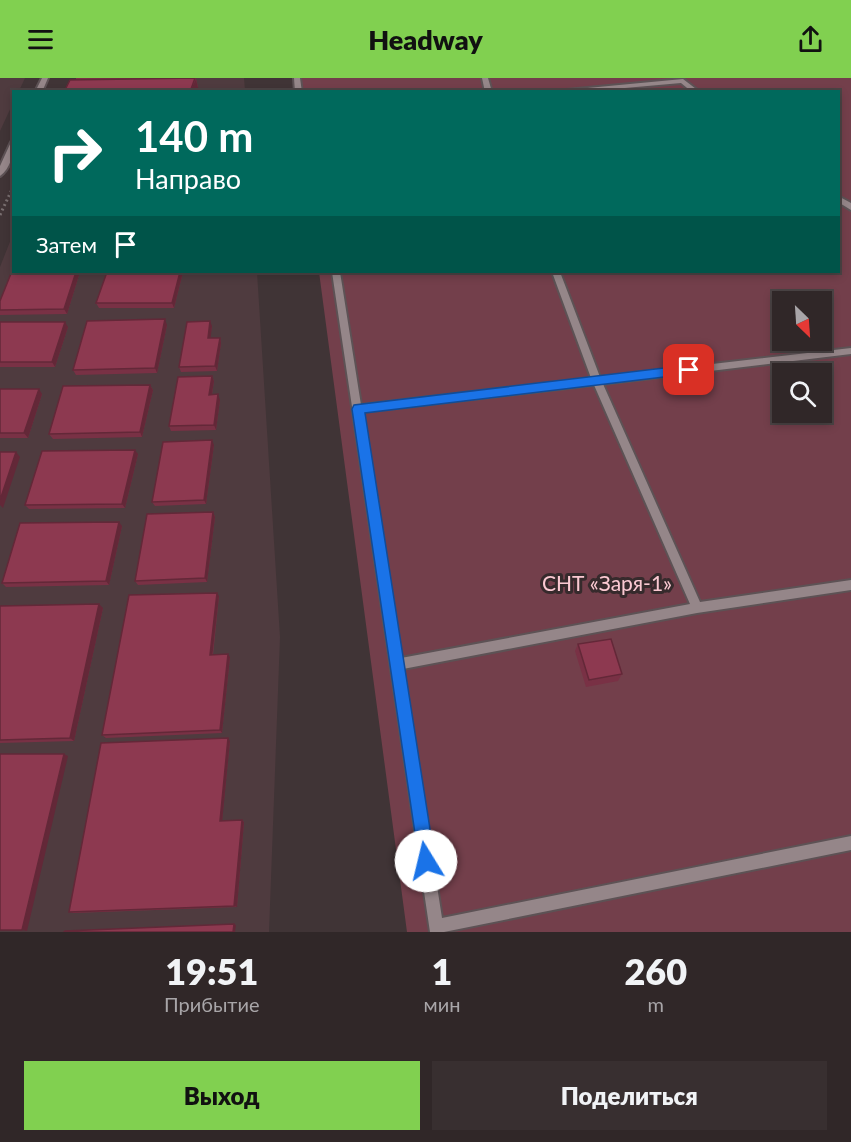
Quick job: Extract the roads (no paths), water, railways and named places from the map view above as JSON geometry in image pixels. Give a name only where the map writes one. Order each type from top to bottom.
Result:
[{"type":"street","points":[[570,90],[680,80],[695,90]]},
{"type":"street","points":[[0,174],[12,148]]},
{"type":"street","points":[[336,273],[437,929],[851,843]]},
{"type":"street","points":[[556,273],[597,381],[697,608]]},
{"type":"street","points":[[358,409],[851,351]]},
{"type":"street","points":[[395,665],[697,608],[851,585]]},
{"type":"park label","name":"СНТ «Заря-1»","points":[[607,582]]}]
